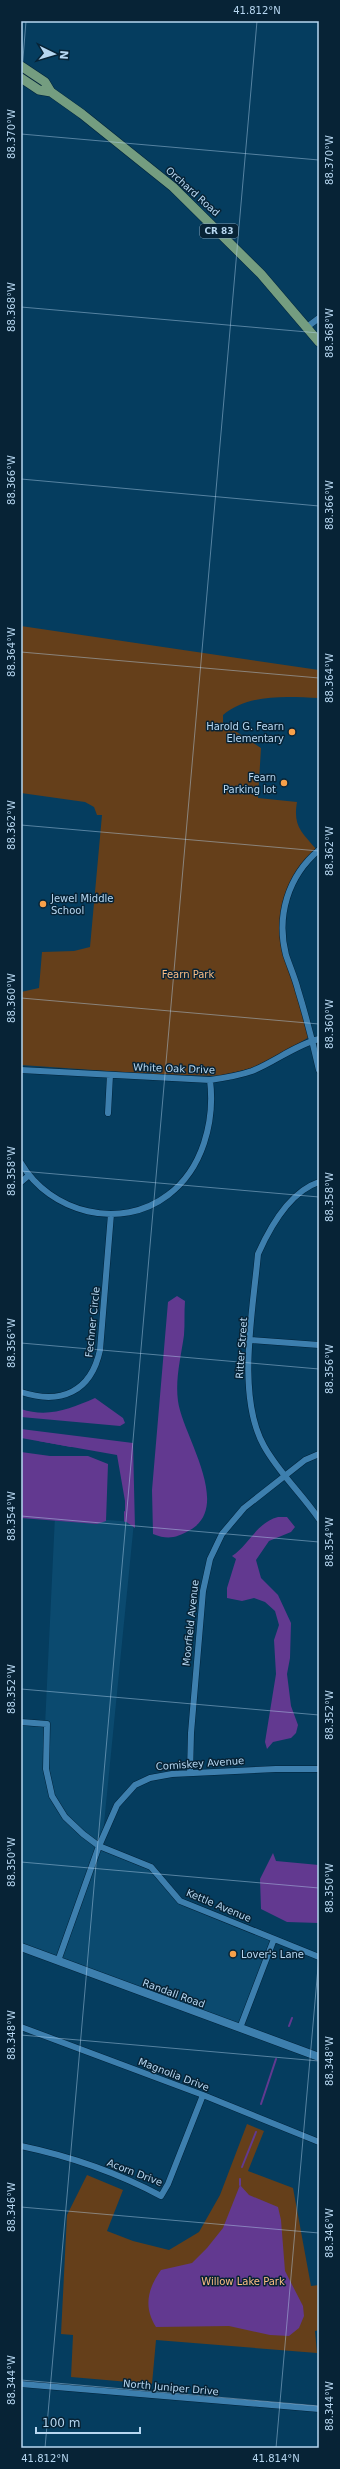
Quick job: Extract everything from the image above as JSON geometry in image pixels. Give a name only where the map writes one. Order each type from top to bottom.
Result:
[{"type":"main road","name":"Orchard Road","points":[[21,66],[45,82],[51,92],[144,162],[194,206],[261,274],[319,342]]},
{"type":"main road","name":"Orchard Road","points":[[21,78],[39,90],[51,92]]},
{"type":"main road","name":"Randall Road","points":[[21,1947],[319,2057]]},
{"type":"street","points":[[307,327],[319,318]]},
{"type":"street","points":[[319,850],[297,874],[288,893],[283,917],[286,954],[312,1041],[319,1070]]},
{"type":"street","name":"White Oak Drive","points":[[21,1070],[210,1080],[232,1077],[253,1070],[319,1039]]},
{"type":"street","points":[[108,1113],[110,1075]]},
{"type":"street","points":[[21,1163],[28,1176],[44,1192],[74,1208],[111,1214],[131,1212],[152,1205],[168,1195],[185,1180],[195,1163],[205,1140],[211,1103],[210,1080]]},
{"type":"street","points":[[21,1182],[28,1176]]},
{"type":"street","name":"Ritter Street","points":[[319,1182],[305,1187],[291,1202],[266,1235],[258,1254],[248,1390],[253,1418],[264,1445],[284,1475],[319,1519]]},
{"type":"street","name":"Fechner Circle","points":[[21,1392],[50,1398],[69,1394],[85,1384],[97,1367],[100,1350],[111,1214]]},
{"type":"street","points":[[251,1340],[319,1345]]},
{"type":"street","name":"Moorfield Avenue","points":[[190,1773],[191,1733],[203,1590],[210,1559],[222,1534],[236,1516],[284,1475],[305,1460],[319,1454]]},
{"type":"street","name":"Kettle Avenue","points":[[21,1722],[47,1724],[46,1769],[52,1796],[57,1807],[73,1826],[99,1846],[151,1867],[180,1902],[319,1956]]},
{"type":"street","name":"Comiskey Avenue","points":[[58,1961],[99,1846],[116,1805],[130,1789],[150,1778],[190,1773],[276,1769],[319,1769]]},
{"type":"street","points":[[240,2028],[274,1938]]},
{"type":"street","name":"Magnolia Drive","points":[[21,2027],[204,2095],[319,2142]]},
{"type":"street","name":"Acorn Drive","points":[[21,2147],[57,2154],[144,2186],[161,2196],[168,2184],[204,2095]]},
{"type":"street","name":"North Juniper Drive","points":[[21,2384],[319,2409]]},
{"type":"shaded area","points":[[177,1296],[185,1301],[184,1335],[178,1376],[178,1401],[181,1415],[202,1469],[206,1487],[207,1504],[202,1519],[190,1530],[180,1535],[163,1537],[153,1534],[152,1490],[168,1302]]},
{"type":"shaded area","points":[[95,1398],[123,1418],[125,1423],[120,1426],[21,1417],[21,1409],[40,1413],[59,1411],[77,1406]]},
{"type":"shaded area","points":[[21,1429],[133,1443],[135,1528],[125,1521],[125,1501],[117,1455],[21,1438]]},
{"type":"shaded area","points":[[21,1452],[50,1456],[88,1456],[108,1464],[106,1521],[97,1524],[21,1518]]},
{"type":"shaded area","points":[[55,1516],[134,1522],[102,1844],[57,1958],[21,1946],[21,1724],[45,1726]]},
{"type":"shaded area","points":[[278,1517],[287,1517],[295,1527],[291,1532],[269,1541],[256,1560],[261,1578],[278,1595],[291,1623],[290,1658],[287,1674],[291,1706],[298,1725],[296,1733],[291,1738],[273,1742],[267,1749],[265,1742],[276,1674],[274,1640],[279,1625],[275,1611],[265,1602],[254,1598],[242,1601],[227,1598],[227,1588],[236,1559],[232,1556],[244,1546],[264,1524]]},
{"type":"shaded area","points":[[101,1848],[150,1867],[179,1903],[271,1940],[240,2025],[61,1959]]},
{"type":"shaded area","points":[[273,1853],[276,1861],[319,1865],[319,1923],[287,1922],[261,1909],[260,1879]]},
{"type":"shaded area","points":[[240,2185],[249,2195],[278,2207],[281,2220],[285,2271],[303,2306],[304,2316],[299,2328],[289,2336],[270,2335],[229,2326],[156,2327],[149,2312],[148,2305],[150,2291],[161,2270],[192,2263],[207,2248],[223,2228]]},
{"type":"green space","name":"Fearn Park","points":[[21,626],[319,670],[319,698],[282,697],[257,700],[245,703],[223,715],[223,723],[261,748],[258,798],[297,802],[296,817],[299,828],[316,849],[289,887],[282,927],[309,1037],[280,1055],[252,1068],[220,1076],[151,1074],[21,1065],[21,992],[39,988],[42,952],[74,951],[90,947],[102,815],[97,815],[94,807],[85,802],[21,793]]},
{"type":"green space","name":"Willow Lake Park","points":[[247,2124],[264,2131],[248,2171],[293,2188],[311,2286],[319,2285],[319,2330],[315,2331],[317,2353],[156,2340],[152,2384],[71,2377],[73,2335],[61,2334],[67,2215],[87,2175],[123,2190],[107,2231],[133,2241],[169,2250],[199,2232],[220,2195]]},
{"type":"waterway","points":[[39,1440],[71,1446]]},
{"type":"waterway","points":[[125,1512],[125,1521]]},
{"type":"waterway","points":[[289,2026],[292,2018]]},
{"type":"waterway","points":[[261,2104],[276,2059]]},
{"type":"waterway","points":[[242,2167],[256,2132]]},
{"type":"waterway","points":[[240,2179],[240,2185]]},
{"type":"place","name":"Harold G. Fearn Elementary","points":[[292,732]]},
{"type":"place","name":"Fearn Parking lot","points":[[284,783]]},
{"type":"place","name":"Jewel Middle School","points":[[43,904]]},
{"type":"place","name":"Lover's Lane","points":[[233,1954]]}]
